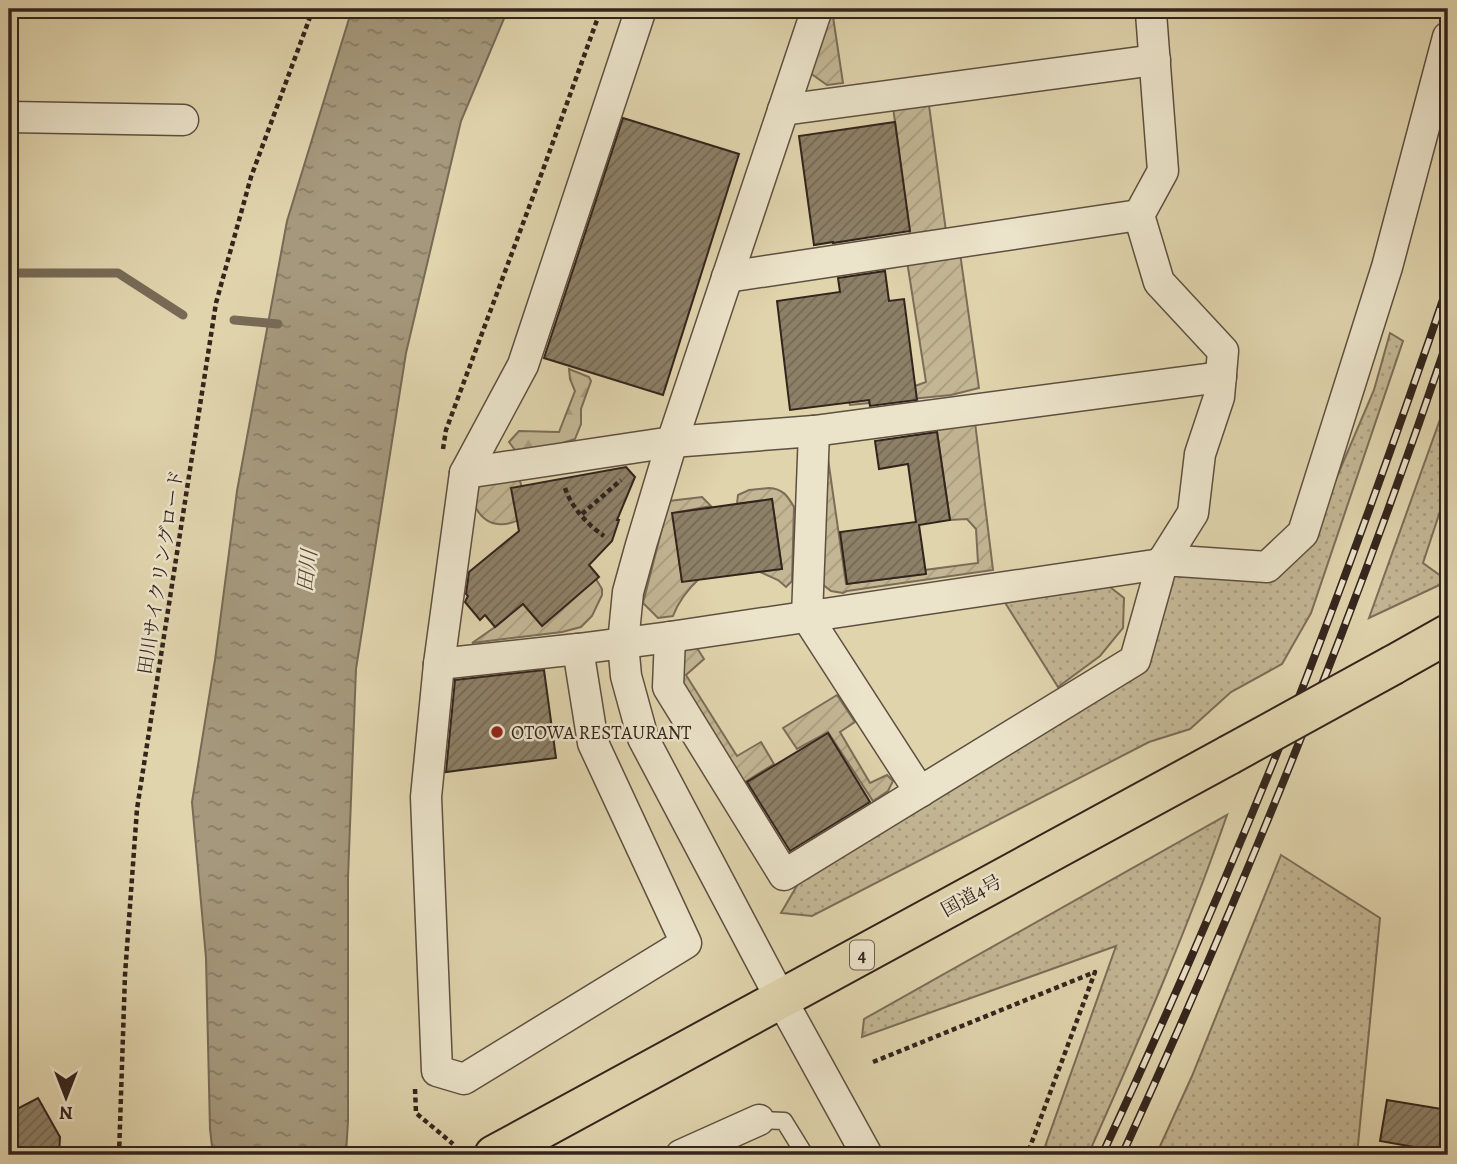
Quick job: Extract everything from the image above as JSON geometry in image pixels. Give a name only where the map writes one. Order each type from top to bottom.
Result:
[{"type":"highway","name":"国道4号","points":[[494,1155],[1448,634]]},
{"type":"street","points":[[578,649],[593,743],[686,943],[464,1079],[437,1071],[426,797],[439,664],[464,473],[523,365],[641,9]]},
{"type":"street","points":[[817,9],[641,545],[628,592],[623,643],[626,676],[643,738],[867,1155]]},
{"type":"street","points":[[439,664],[670,637],[1161,564],[1193,513],[1200,454],[1219,397],[1223,351],[1159,282],[1139,215],[1163,171],[1149,9]]},
{"type":"street","points":[[1163,560],[1267,567],[1303,533],[1387,267],[1448,37]]},
{"type":"street","points":[[783,110],[1155,60]]},
{"type":"street","points":[[9,117],[183,120]]},
{"type":"street","points":[[727,277],[1139,215]]},
{"type":"street","points":[[464,473],[673,442],[814,431],[1221,377]]},
{"type":"street","points":[[814,431],[807,617],[920,792]]},
{"type":"street","points":[[670,637],[668,687],[784,875],[1135,660],[1163,560]]},
{"type":"street","points":[[681,1155],[759,1120]]},
{"type":"lane","points":[[759,1120],[784,1121],[805,1155]]},
{"type":"path","name":"田川サイクリングロード","points":[[119,1155],[125,975],[137,809],[216,303],[251,177],[313,9]]},
{"type":"path","points":[[582,514],[630,472]]},
{"type":"path","points":[[564,487],[568,498],[594,529],[604,536]]},
{"type":"path","points":[[873,1062],[1095,972],[1027,1155]]},
{"type":"path","points":[[416,1113],[453,1144]]},
{"type":"green space","points":[[832,10],[843,83],[827,85],[806,70],[823,18]]},
{"type":"green space","points":[[928,98],[946,231],[910,235],[893,107]]},
{"type":"green space","points":[[960,253],[979,388],[951,395],[850,405],[854,394],[915,386],[926,382],[907,261]]},
{"type":"green space","points":[[1390,333],[1403,341],[1311,613],[1282,664],[1231,692],[1190,729],[1149,742],[812,916],[781,913],[802,877],[1146,662],[1171,572],[1307,547],[1374,390]]},
{"type":"green space","points":[[569,369],[589,377],[591,381],[581,409],[581,424],[575,439],[544,449],[515,450],[509,442],[519,431],[559,432],[575,391]]},
{"type":"green space","points":[[1448,397],[1448,487],[1423,563],[1448,581],[1369,618]]},
{"type":"green space","points":[[974,414],[993,570],[843,593],[831,591],[817,580],[827,452],[846,584],[925,574],[925,570],[978,563],[976,529],[967,519],[950,520],[936,425]]},
{"type":"green space","points":[[519,478],[528,507],[527,515],[514,522],[500,524],[481,515],[474,503],[474,485]]},
{"type":"green space","points":[[769,488],[784,493],[794,507],[792,581],[786,587],[760,572],[782,569],[772,500],[737,504],[738,495],[749,490]]},
{"type":"green space","points":[[702,497],[711,506],[673,513],[682,581],[699,579],[684,596],[673,616],[658,618],[643,603],[669,501]]},
{"type":"green space","points":[[596,579],[602,589],[602,595],[592,616],[581,627],[562,632],[472,643],[523,604]]},
{"type":"green space","points":[[1105,583],[1124,598],[1123,628],[1100,656],[1058,687],[1004,601]]},
{"type":"green space","points":[[692,640],[704,659],[686,675],[737,756],[761,742],[774,764],[743,783],[675,671],[686,641]]},
{"type":"green space","points":[[837,695],[855,722],[840,732],[870,783],[887,775],[893,781],[888,791],[873,801],[828,732],[797,749],[783,728]]},
{"type":"green space","points":[[1227,815],[1179,944],[1088,1155],[1042,1155],[1116,946],[862,1037],[864,1019]]},
{"type":"green space","points":[[1281,855],[1380,918],[1357,1155],[1156,1155],[1192,1076]]},
{"type":"water","name":"田川","points":[[352,9],[508,9],[461,121],[406,353],[356,669],[348,878],[346,1155],[213,1155],[206,958],[192,802],[215,660],[237,491],[287,221]]},
{"type":"building","points":[[623,118],[739,154],[663,395],[544,358]]},
{"type":"building","points":[[895,122],[910,231],[814,245],[799,136]]},
{"type":"building","points":[[885,271],[889,301],[904,299],[917,400],[870,406],[869,400],[790,410],[777,301],[840,292],[838,278]]},
{"type":"building","points":[[937,432],[950,520],[919,525],[926,574],[847,584],[840,532],[916,522],[908,464],[879,469],[875,441]]},
{"type":"building","points":[[626,467],[635,477],[617,520],[612,541],[589,565],[599,577],[542,626],[523,604],[495,627],[485,615],[480,620],[465,602],[468,596],[469,572],[519,531],[511,488]]},
{"type":"building","points":[[772,499],[782,569],[682,582],[672,513]]},
{"type":"building","name":"OTOWA RESTAURANT","points":[[544,670],[556,758],[446,772],[455,680]]},
{"type":"building","points":[[828,733],[870,802],[790,851],[747,782]]},
{"type":"building","points":[[38,1098],[60,1137],[59,1155],[9,1155],[9,1113]]},
{"type":"building","points":[[1387,1100],[1448,1110],[1448,1153],[1380,1141]]},
{"type":"waterway","points":[[9,273],[118,273],[183,315]]},
{"type":"waterway","points":[[234,320],[278,324]]},
{"type":"railway","points":[[1102,1155],[1242,839],[1285,733],[1369,510],[1448,285]]},
{"type":"railway","points":[[1122,1155],[1296,752],[1375,546],[1448,339]]},
{"type":"place","name":"OTOWA RESTAURANT","points":[[497,732]]}]
